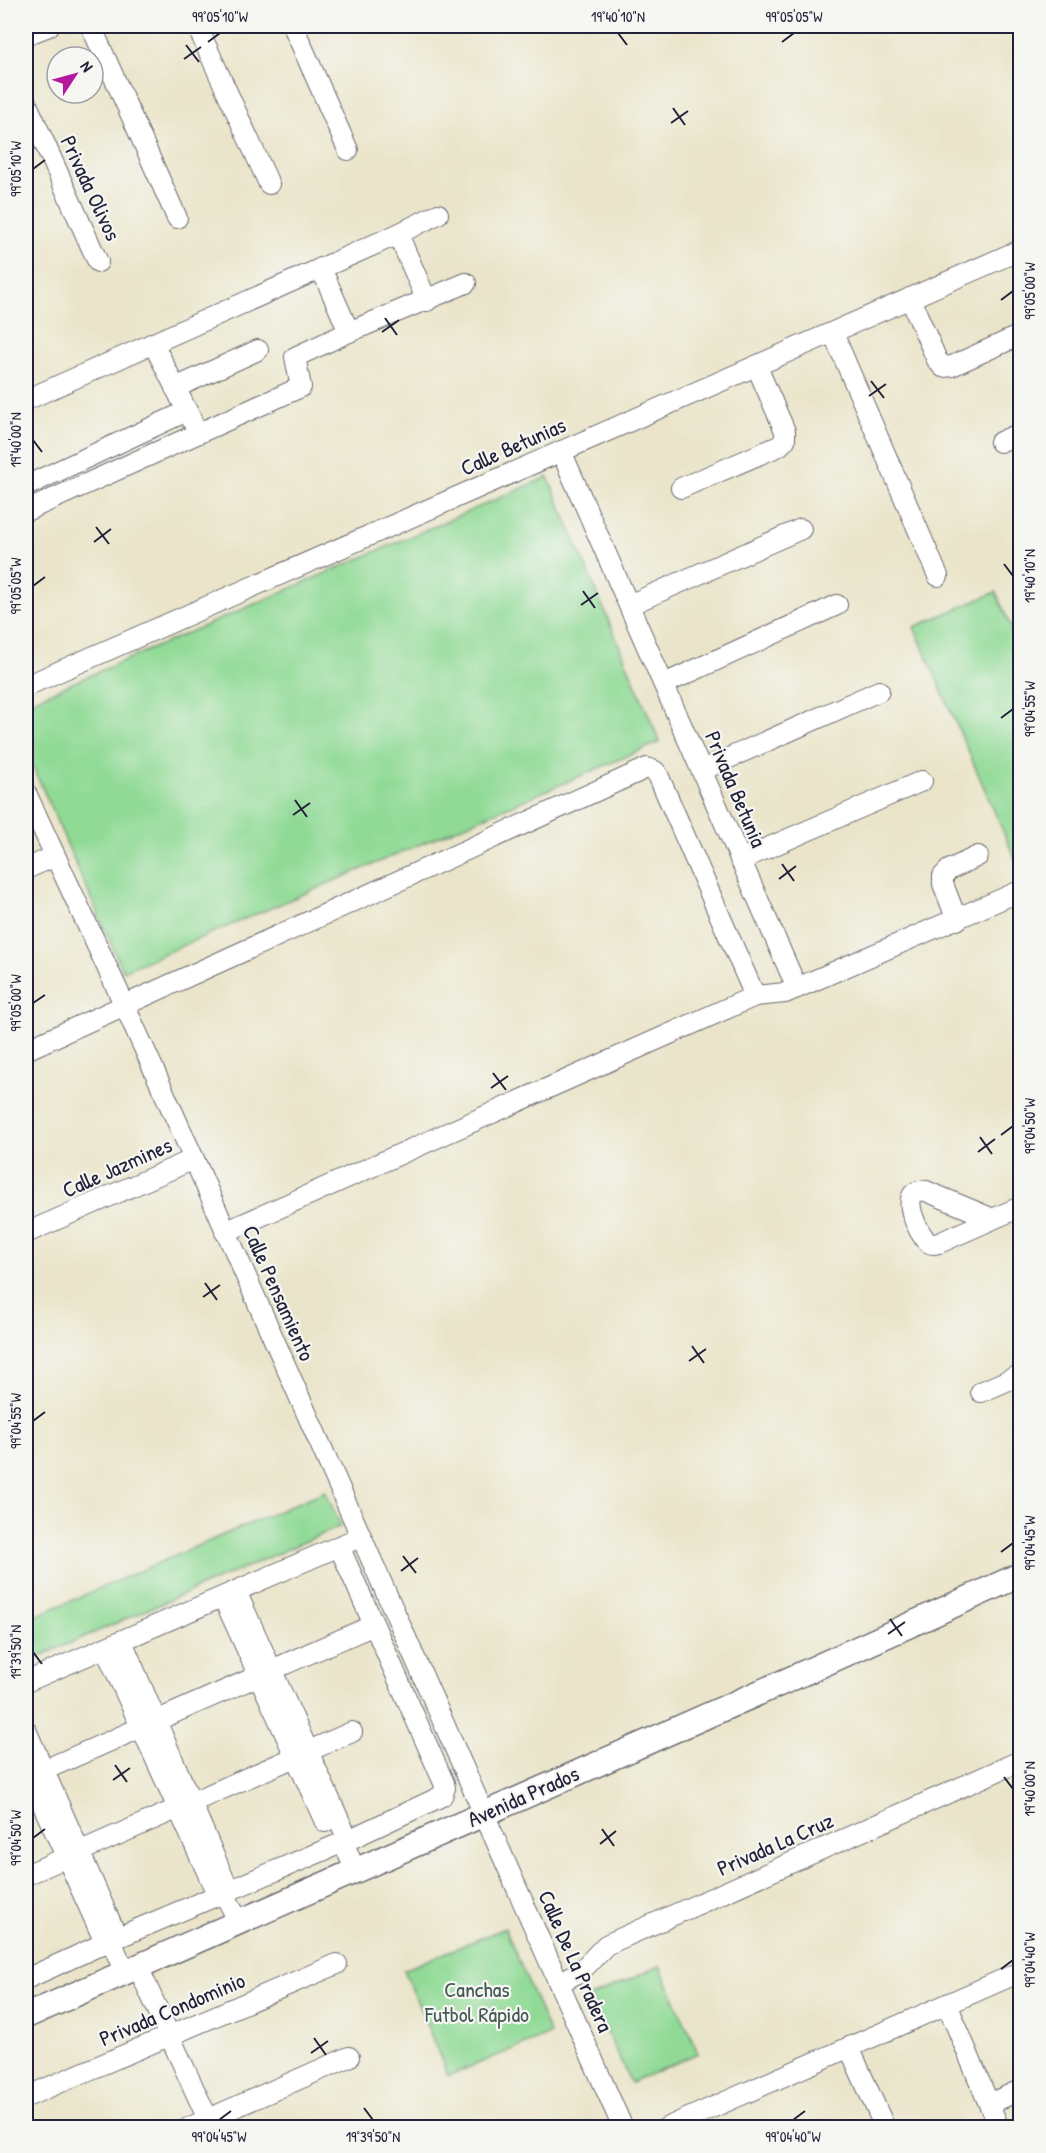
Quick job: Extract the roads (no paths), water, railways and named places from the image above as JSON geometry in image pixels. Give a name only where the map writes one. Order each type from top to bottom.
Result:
[{"type":"main road","name":"Avenida Prados","points":[[26,2016],[1020,1575]]},
{"type":"street","points":[[26,35],[49,26]]},
{"type":"street","points":[[91,26],[177,218]]},
{"type":"street","points":[[197,26],[269,184]]},
{"type":"street","points":[[293,26],[348,150]]},
{"type":"street","name":"Privada Olivos","points":[[26,102],[98,262]]},
{"type":"street","points":[[26,400],[399,234],[438,214]]},
{"type":"street","points":[[399,234],[427,301]]},
{"type":"street","name":"Calle Betunias","points":[[26,686],[1020,250]]},
{"type":"street","points":[[321,268],[350,332]]},
{"type":"street","points":[[26,511],[301,387],[295,357],[466,283]]},
{"type":"street","points":[[910,298],[937,360],[943,367],[952,366],[1020,335]]},
{"type":"street","points":[[833,333],[938,576]]},
{"type":"street","points":[[153,343],[198,433]]},
{"type":"street","points":[[176,388],[258,350]]},
{"type":"street","points":[[681,488],[779,446],[785,440],[785,431],[757,367]]},
{"type":"street","points":[[26,486],[187,411]]},
{"type":"street","points":[[1000,442],[1020,433]]},
{"type":"street","name":"Privada Betunia","points":[[561,451],[797,988]]},
{"type":"street","points":[[629,605],[801,529]]},
{"type":"street","points":[[664,684],[837,606]]},
{"type":"street","points":[[702,770],[879,691]]},
{"type":"street","points":[[26,1050],[647,768],[658,775],[755,996]]},
{"type":"street","points":[[740,860],[922,780]]},
{"type":"street","name":"Calle Pensamiento","points":[[26,793],[194,1159],[485,1814]]},
{"type":"street","points":[[26,868],[55,856]]},
{"type":"street","points":[[957,920],[942,884],[942,876],[948,870],[978,856]]},
{"type":"street","points":[[225,1232],[755,996],[784,993],[797,988],[1020,891]]},
{"type":"street","name":"Calle Jazmines","points":[[26,1233],[194,1159]]},
{"type":"street","points":[[993,1219],[926,1191],[918,1191],[914,1194],[910,1204],[924,1237],[930,1243],[939,1243],[993,1219],[1020,1207]]},
{"type":"street","points":[[981,1392],[1020,1375]]},
{"type":"street","points":[[26,1682],[360,1537]]},
{"type":"street","points":[[26,1979],[343,1844],[442,1796],[445,1788],[339,1546]]},
{"type":"street","points":[[229,1594],[302,1754],[333,1839],[343,1844],[355,1870]]},
{"type":"street","points":[[31,1773],[374,1625]]},
{"type":"street","points":[[114,1644],[184,1805],[213,1885],[224,1895],[239,1922]]},
{"type":"street","points":[[26,1730],[31,1773],[73,1854],[102,1935],[112,1942],[132,1970],[170,2036],[210,2123]]},
{"type":"street","points":[[26,1875],[352,1732]]},
{"type":"street","name":"Privada La Cruz","points":[[559,1983],[589,1965],[606,1945],[1020,1761]]},
{"type":"street","name":"Calle De La Pradera","points":[[485,1814],[623,2127]]},
{"type":"street","name":"Privada Condominio","points":[[26,2097],[337,1964]]},
{"type":"street","points":[[666,2127],[1020,1972]]},
{"type":"street","points":[[947,2004],[999,2127]]},
{"type":"street","points":[[849,2047],[885,2127]]},
{"type":"street","points":[[188,2127],[210,2123],[350,2057]]},
{"type":"street","points":[[989,2104],[1020,2090]]},
{"type":"park label","name":"Canchas Futbol Rápido","points":[[477,2002]]}]
